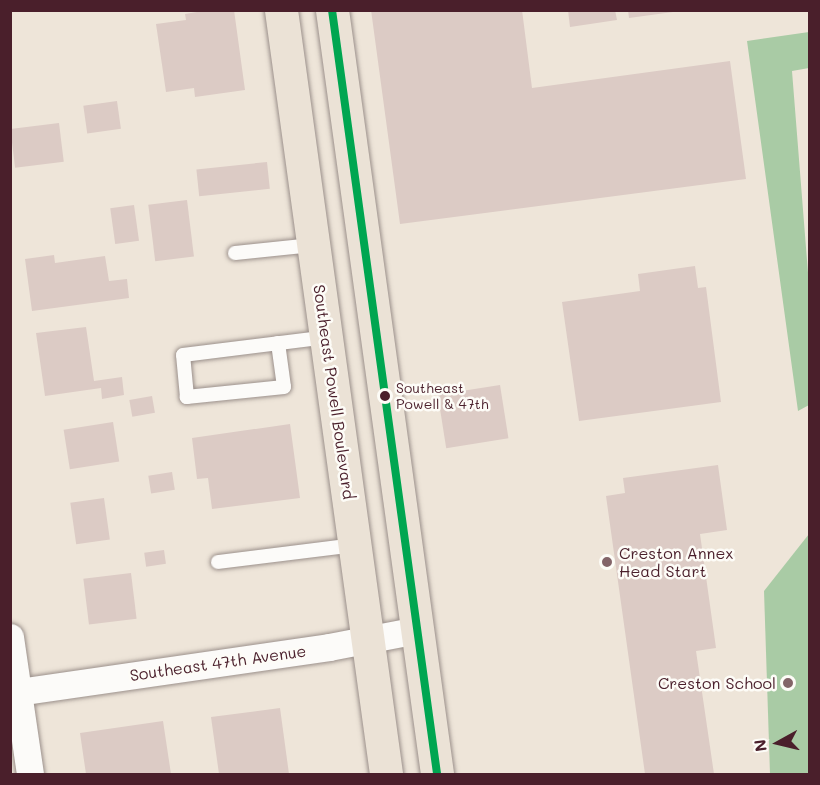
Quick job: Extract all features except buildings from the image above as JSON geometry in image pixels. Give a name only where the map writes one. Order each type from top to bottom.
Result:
[{"type":"main road","name":"Southeast Powell Boulevard","points":[[280,10],[386,774]]},
{"type":"main road","points":[[332,10],[437,774]]},
{"type":"street","name":"Southeast 47th Avenue","points":[[18,692],[367,640],[417,630]]},
{"type":"street","points":[[10,637],[30,774]]},
{"type":"lane","points":[[235,253],[314,245]]},
{"type":"lane","points":[[278,343],[284,387],[187,397],[183,355],[278,343],[327,337]]},
{"type":"lane","points":[[218,562],[354,545]]},
{"type":"green space","points":[[809,32],[809,68],[792,71],[810,298],[809,405],[798,411],[747,41]]},
{"type":"green space","name":"Creston School","points":[[809,534],[809,774],[770,774],[764,591]]},
{"type":"transit line","points":[[332,10],[437,774]]},
{"type":"place","name":"Southeast Powell & 47th","points":[[385,396]]},
{"type":"place","name":"Creston Annex Head Start","points":[[607,562]]},
{"type":"place","name":"Creston School","points":[[788,683]]}]
